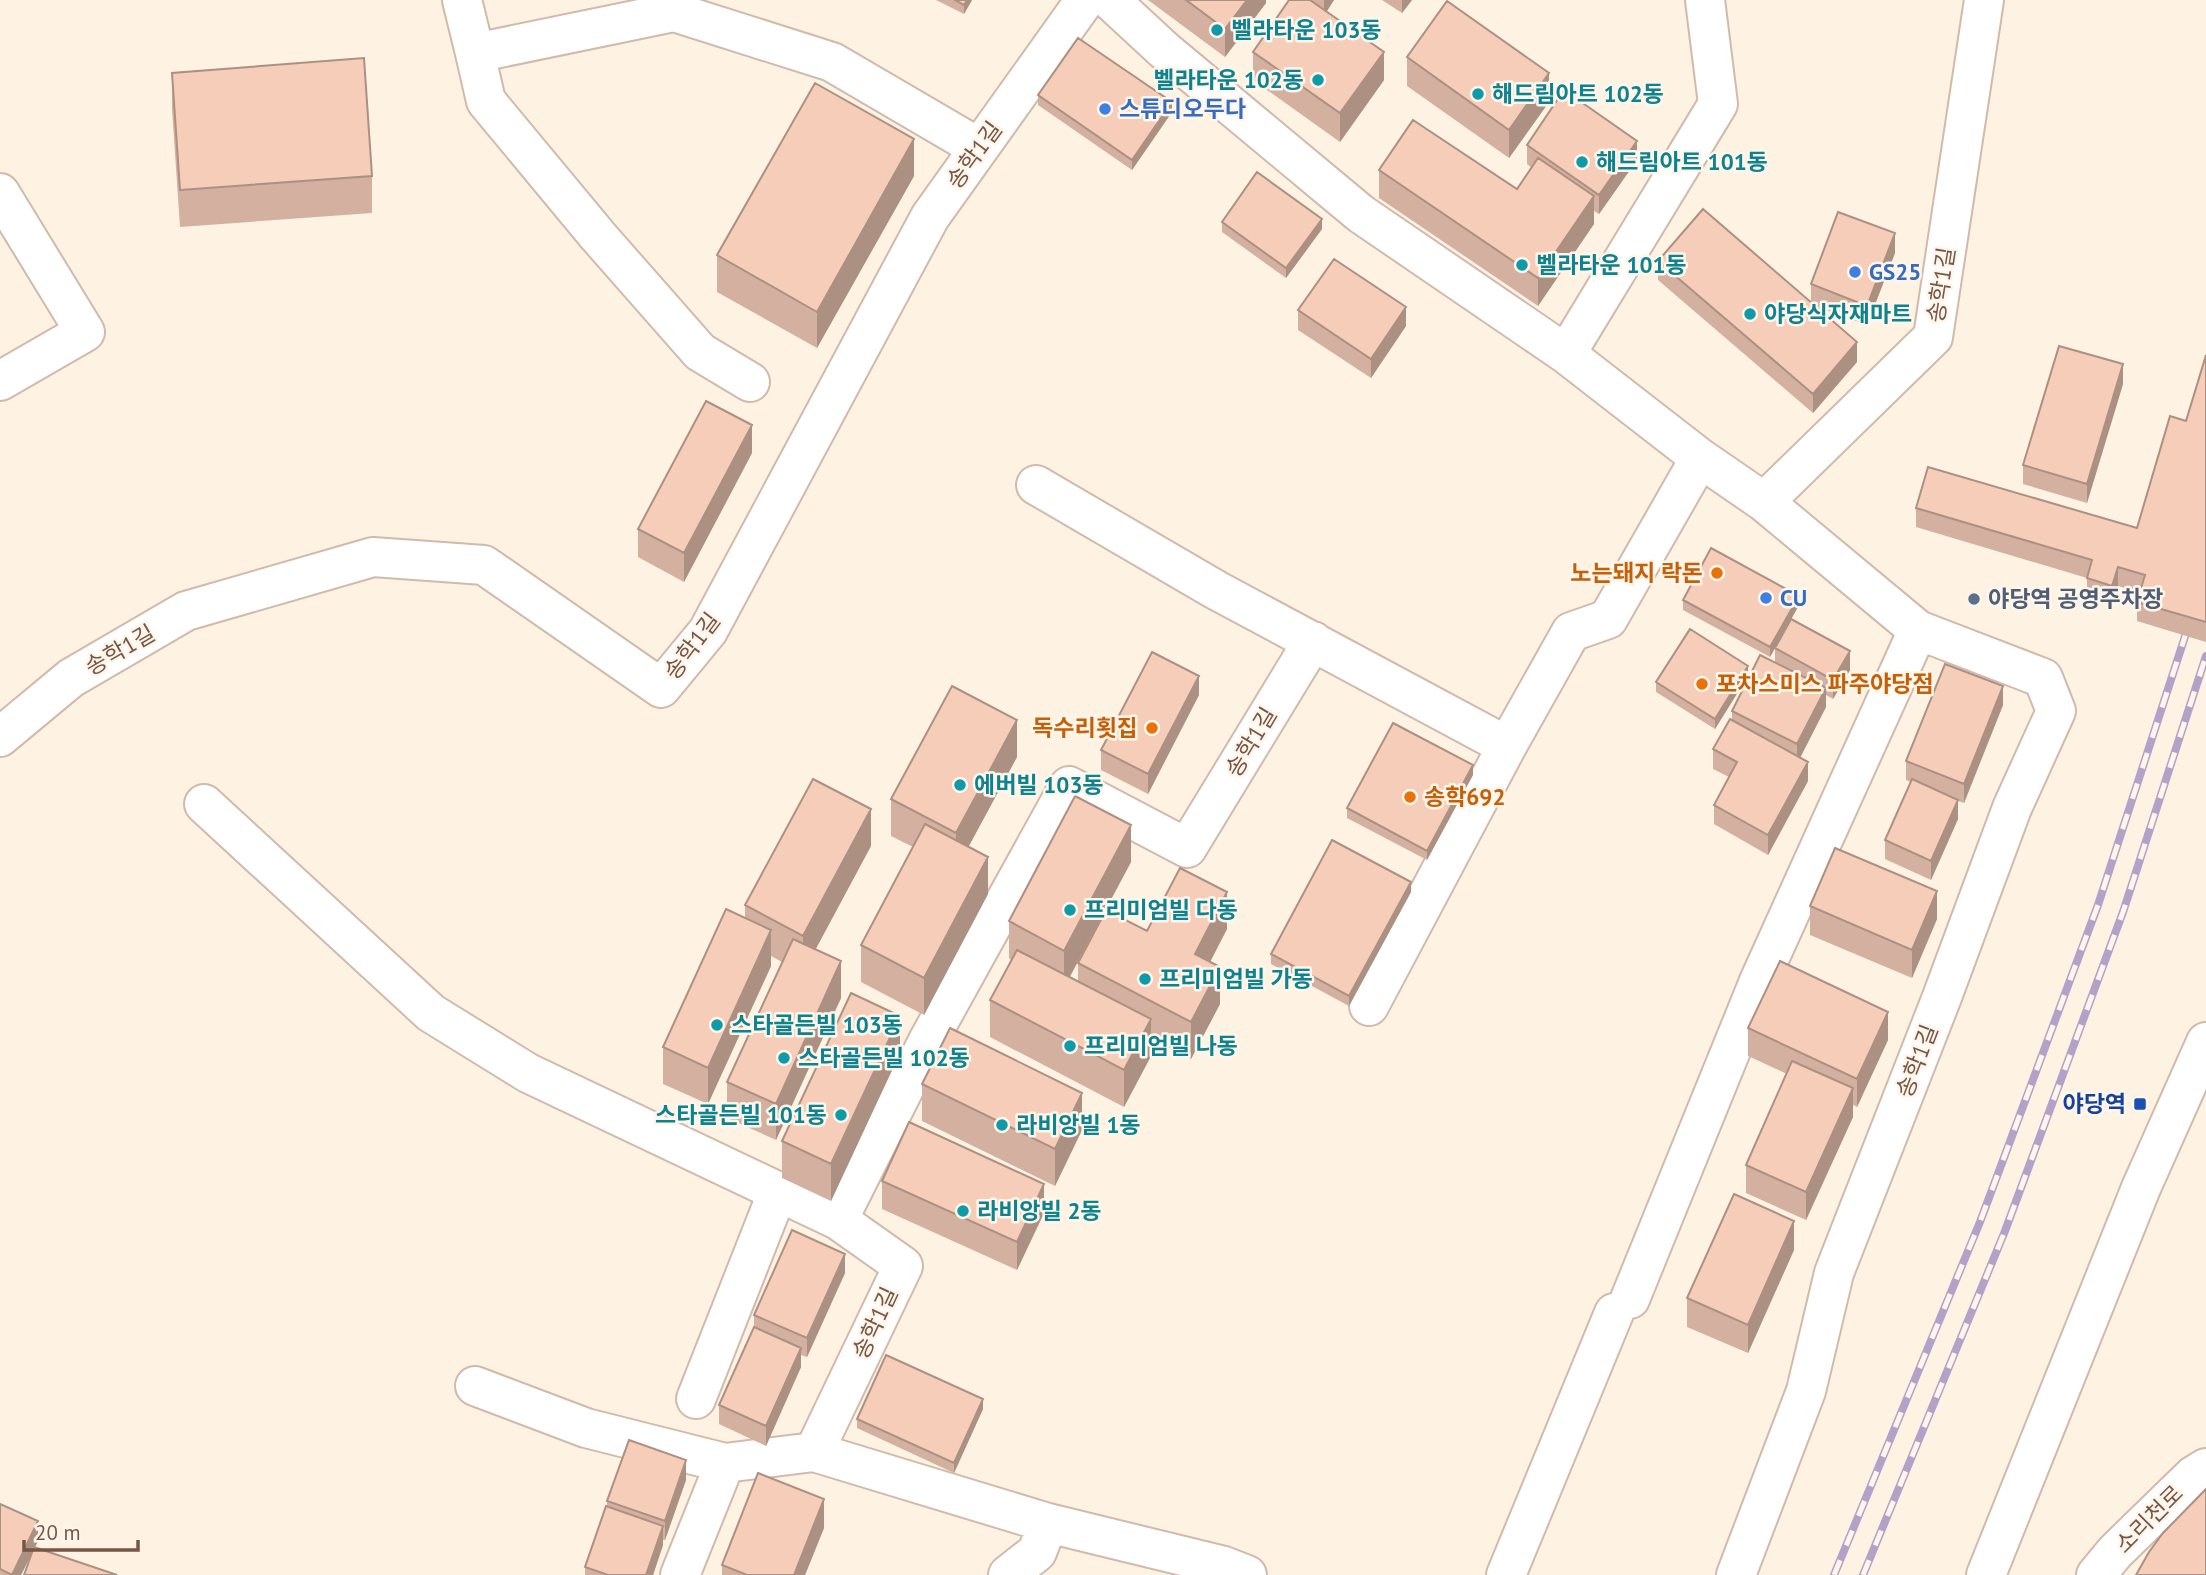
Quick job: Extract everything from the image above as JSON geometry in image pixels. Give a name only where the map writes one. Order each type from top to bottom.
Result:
[{"type":"street","points":[[463,0],[486,101],[589,226],[701,352],[750,382]]},
{"type":"street","name":"송학1길","points":[[0,737],[71,678],[186,611],[373,557],[484,565],[660,688],[708,631],[930,217],[1086,0]]},
{"type":"street","name":"송학1길","points":[[1110,0],[1164,50],[1362,214],[1566,354],[1700,458],[1765,502],[1918,630],[2043,678],[2056,711],[2012,808],[1942,997],[1834,1273],[1806,1391],[1736,1575]]},
{"type":"street","points":[[1566,354],[1718,104],[1705,0]]},
{"type":"street","name":"송학1길","points":[[1765,502],[1933,337],[1984,0]]},
{"type":"street","points":[[475,53],[674,12],[832,62],[979,148]]},
{"type":"street","points":[[0,193],[85,332],[0,381]]},
{"type":"street","points":[[1369,1006],[1507,746],[1571,632],[1608,619],[1700,458]]},
{"type":"street","points":[[1036,485],[1216,590],[1507,746]]},
{"type":"street","points":[[1506,1575],[1760,979],[1918,630]]},
{"type":"street","name":"송학1길","points":[[838,1220],[928,1041],[1069,786],[1186,848],[1313,640]]},
{"type":"street","name":"송학1길","points":[[204,804],[431,1013],[528,1073],[838,1220],[903,1266],[814,1452]]},
{"type":"street","points":[[1986,1575],[2141,1188],[2206,1042]]},
{"type":"street","points":[[696,1399],[778,1191]]},
{"type":"street","points":[[475,1386],[586,1428],[725,1462],[814,1452],[1048,1523],[1224,1566],[1247,1575]]},
{"type":"street","points":[[680,1575],[725,1462]]},
{"type":"street","name":"소리천로","points":[[2096,1575],[2115,1552],[2183,1486],[2206,1468]]},
{"type":"street","points":[[1008,1575],[1037,1552],[1048,1523]]},
{"type":"building","points":[[1186,0],[1247,0],[1225,29]]},
{"type":"building","points":[[1289,0],[1310,0],[1384,52],[1340,113],[1253,52]]},
{"type":"building","points":[[1447,1],[1549,73],[1509,130],[1407,57]]},
{"type":"building","name":"스튜디오두다","points":[[1078,38],[1172,102],[1132,160],[1038,95]]},
{"type":"building","points":[[364,58],[372,176],[180,190],[172,73]]},
{"type":"building","points":[[815,83],[914,139],[817,312],[717,255]]},
{"type":"building","name":"해드림아트 101동","points":[[1564,90],[1637,141],[1599,195],[1527,145]]},
{"type":"building","points":[[1413,120],[1517,189],[1538,158],[1594,196],[1538,278],[1379,170]]},
{"type":"building","points":[[1257,172],[1322,219],[1286,268],[1222,222]]},
{"type":"building","name":"야당식자재마트","points":[[1703,209],[1857,342],[1813,394],[1658,261]]},
{"type":"building","name":"GS25","points":[[1838,212],[1895,233],[1867,306],[1811,284]]},
{"type":"building","points":[[1334,259],[1406,307],[1371,359],[1298,310]]},
{"type":"building","points":[[2059,346],[2123,364],[2087,484],[2023,465]]},
{"type":"building","points":[[2206,355],[2206,622],[2137,602],[2145,575],[2118,567],[2112,586],[2087,578],[2092,560],[1916,508],[1928,467],[2137,528],[2170,416],[2186,421]]},
{"type":"building","points":[[706,401],[752,425],[684,553],[638,529]]},
{"type":"building","points":[[1711,548],[1799,596],[1770,647],[1683,600]]},
{"type":"building","points":[[1791,619],[1850,651],[1833,680],[1775,648]]},
{"type":"building","name":"포차스미스 파주야당점","points":[[1690,629],[1748,666],[1715,719],[1656,682]]},
{"type":"building","name":"독수리횟집","points":[[1152,652],[1199,676],[1148,774],[1101,750]]},
{"type":"building","points":[[1760,655],[1826,688],[1797,744],[1732,711]]},
{"type":"building","points":[[1945,664],[2003,686],[1964,784],[1906,761]]},
{"type":"building","points":[[952,686],[1017,720],[956,833],[891,799]]},
{"type":"building","points":[[1730,719],[1808,762],[1768,835],[1714,805],[1737,762],[1713,749]]},
{"type":"building","name":"송학692","points":[[1393,723],[1473,765],[1427,851],[1347,808]]},
{"type":"building","points":[[813,779],[871,809],[803,936],[745,905]]},
{"type":"building","points":[[1912,779],[1958,800],[1931,861],[1885,840]]},
{"type":"building","points":[[1075,796],[1131,825],[1064,951],[1009,921]]},
{"type":"building","points":[[925,824],[988,857],[924,978],[861,945]]},
{"type":"building","points":[[1332,840],[1411,882],[1349,996],[1271,954]]},
{"type":"building","points":[[1835,848],[1937,891],[1912,950],[1810,906]]},
{"type":"building","points":[[1180,868],[1227,892],[1195,954],[1220,967],[1191,1022],[1078,963],[1106,910],[1147,931]]},
{"type":"building","points":[[726,909],[771,930],[708,1068],[663,1047]]},
{"type":"building","points":[[793,939],[841,961],[776,1104],[727,1082]]},
{"type":"building","points":[[1017,950],[1151,1019],[1124,1070],[990,1000]]},
{"type":"building","points":[[1780,961],[1888,1012],[1857,1079],[1748,1028]]},
{"type":"building","points":[[851,993],[900,1016],[831,1164],[782,1141]]},
{"type":"building","points":[[950,1028],[1082,1093],[1055,1149],[922,1084]]},
{"type":"building","points":[[1792,1061],[1853,1088],[1806,1192],[1746,1165]]},
{"type":"building","points":[[909,1122],[1044,1184],[1017,1242],[882,1181]]},
{"type":"building","points":[[1734,1194],[1794,1221],[1748,1325],[1687,1298]]},
{"type":"building","points":[[792,1230],[845,1254],[807,1338],[754,1315]]},
{"type":"building","points":[[754,1327],[801,1348],[766,1426],[719,1405]]},
{"type":"building","points":[[886,1355],[983,1399],[954,1463],[857,1419]]},
{"type":"building","points":[[629,1440],[686,1460],[665,1521],[607,1501]]},
{"type":"building","points":[[758,1473],[824,1499],[794,1575],[747,1575],[722,1565]]},
{"type":"building","points":[[2206,1489],[2206,1575],[2136,1575],[2163,1533]]},
{"type":"building","points":[[0,1504],[38,1521],[12,1575],[0,1569]]},
{"type":"building","points":[[606,1506],[663,1526],[646,1575],[608,1575],[585,1567]]},
{"type":"building","points":[[34,1547],[117,1575],[24,1575]]},
{"type":"railway","points":[[1834,1575],[1980,1222],[2098,905],[2191,618]]},
{"type":"railway","points":[[1863,1575],[2005,1231],[2123,912],[2206,656]]},
{"type":"place","name":"벨라타운 103동","points":[[1217,30]]},
{"type":"place","name":"벨라타운 102동","points":[[1318,80]]},
{"type":"place","name":"해드림아트 102동","points":[[1478,94]]},
{"type":"place","name":"스튜디오두다","points":[[1105,109]]},
{"type":"place","name":"해드림아트 101동","points":[[1582,162]]},
{"type":"place","name":"벨라타운 101동","points":[[1522,265]]},
{"type":"place","name":"GS25","points":[[1855,272]]},
{"type":"place","name":"야당식자재마트","points":[[1750,314]]},
{"type":"place","name":"노는돼지 락돈","points":[[1717,573]]},
{"type":"place","name":"CU","points":[[1766,598]]},
{"type":"place","name":"야당역 공영주차장","points":[[1974,599]]},
{"type":"place","name":"포차스미스 파주야당점","points":[[1702,684]]},
{"type":"place","name":"독수리횟집","points":[[1152,728]]},
{"type":"place","name":"에버빌 103동","points":[[960,785]]},
{"type":"place","name":"송학692","points":[[1410,797]]},
{"type":"place","name":"프리미엄빌 다동","points":[[1070,910]]},
{"type":"place","name":"프리미엄빌 가동","points":[[1145,979]]},
{"type":"place","name":"스타골든빌 103동","points":[[717,1025]]},
{"type":"place","name":"프리미엄빌 나동","points":[[1070,1046]]},
{"type":"place","name":"스타골든빌 102동","points":[[784,1058]]},
{"type":"place","name":"야당역","points":[[2140,1104]]},
{"type":"place","name":"스타골든빌 101동","points":[[841,1115]]},
{"type":"place","name":"라비앙빌 1동","points":[[1002,1125]]},
{"type":"place","name":"라비앙빌 2동","points":[[963,1211]]}]
